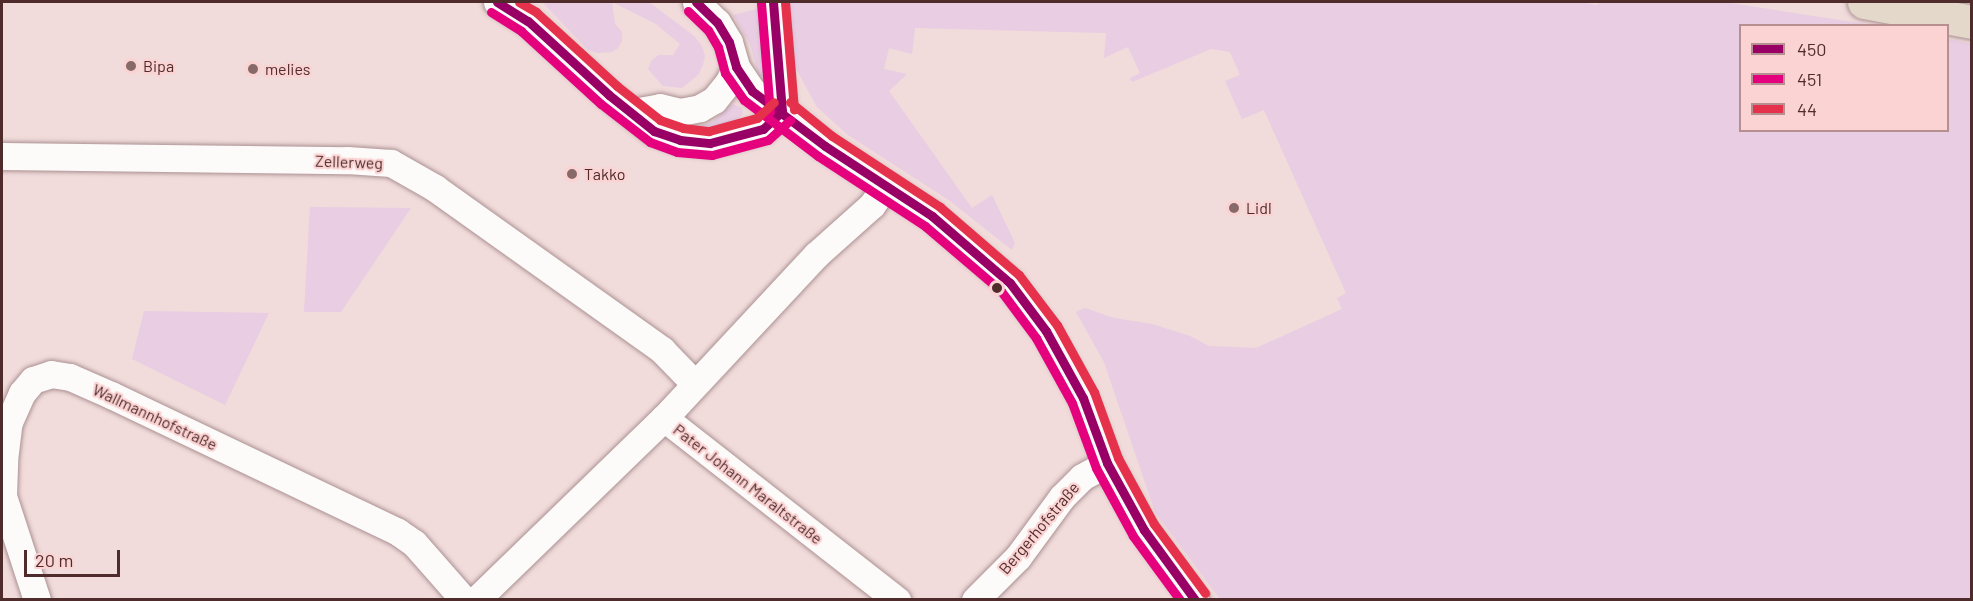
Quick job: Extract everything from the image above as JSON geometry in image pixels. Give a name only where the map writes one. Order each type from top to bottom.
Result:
[{"type":"highway","points":[[1864,2],[1971,22]]},
{"type":"street","points":[[497,2],[528,21],[609,95],[654,131],[680,140],[710,143],[763,129],[782,111]]},
{"type":"street","points":[[696,2],[717,22],[729,42],[736,67],[752,91],[782,111],[825,146],[932,216],[1010,283],[1046,331],[1078,389],[1107,464],[1144,530],[1195,600]]},
{"type":"street","points":[[773,2],[782,111]]},
{"type":"street","points":[[633,112],[660,107],[680,112],[700,108],[714,100],[728,83],[736,67]]},
{"type":"street","name":"Zellerweg","points":[[2,156],[347,160],[391,163],[405,168],[435,188],[662,350],[695,384]]},
{"type":"street","points":[[664,418],[816,255],[872,205],[885,186]]},
{"type":"street","name":"Wallmannhofstraße","points":[[37,600],[3,496],[4,460],[9,422],[22,393],[33,380],[51,374],[70,377],[111,395],[398,532],[414,543],[464,600]]},
{"type":"street","name":"Pater Johann Maraltstraße","points":[[476,600],[664,418],[897,600]]},
{"type":"street","name":"Bergerhofstraße","points":[[975,600],[1018,557],[1062,497],[1082,477],[1107,464]]},
{"type":"shaded area","points":[[542,2],[612,2],[615,24],[622,32],[622,41],[612,52],[598,53],[588,50]]},
{"type":"shaded area","points":[[612,2],[649,2],[694,36],[702,46],[705,56],[698,75],[682,88],[663,86],[648,69],[652,60],[659,55],[673,55],[680,44],[656,24]]},
{"type":"shaded area","points":[[789,2],[1580,2],[1598,5],[1599,2],[1724,2],[1866,24],[1739,24],[1739,132],[1949,132],[1949,39],[1971,44],[1971,599],[1220,599],[1155,512],[1104,362],[1076,312],[1085,308],[1114,318],[1152,324],[1190,336],[1209,346],[1256,348],[1342,309],[1337,298],[1346,293],[1264,110],[1242,119],[1225,81],[1240,75],[1230,52],[1211,49],[1132,82],[1130,78],[1140,73],[1128,47],[1104,58],[1106,33],[915,28],[912,54],[889,48],[884,69],[907,74],[889,91],[972,208],[992,195],[1015,243],[1012,250],[950,201],[848,135],[817,107],[794,65],[787,39]]},
{"type":"shaded area","points":[[757,9],[763,77],[759,77],[750,44],[733,15]]},
{"type":"shaded area","points":[[733,104],[742,108],[743,114],[737,120],[722,128],[696,132],[696,127],[712,122]]},
{"type":"shaded area","points":[[310,207],[411,208],[341,312],[304,312]]},
{"type":"shaded area","points":[[144,311],[269,313],[225,405],[132,359]]},
{"type":"transit line","name":"450","points":[[497,2],[528,21],[609,95],[654,131],[680,140],[710,143],[763,129],[782,111]]},
{"type":"transit line","name":"44","points":[[519,2],[536,12],[617,86],[660,120],[683,128],[709,131],[757,118],[774,102]]},
{"type":"transit line","name":"450","points":[[696,2],[717,22],[729,42],[736,67],[752,91],[825,146],[932,216],[1010,283],[1046,331],[1083,398],[1107,463],[1144,530],[1195,600]]},
{"type":"transit line","name":"450","points":[[773,2],[782,111]]},
{"type":"transit line","name":"44","points":[[785,2],[794,110]]},
{"type":"transit line","name":"451","points":[[761,3],[770,112]]},
{"type":"transit line","name":"451","points":[[688,11],[708,30],[718,47],[725,73],[744,100],[818,156],[925,226],[1001,291],[1036,338],[1072,403],[1096,468],[1133,536],[1180,600]]},
{"type":"transit line","name":"451","points":[[491,12],[521,31],[601,104],[650,142],[677,152],[712,155],[768,140],[790,120]]},
{"type":"transit line","name":"44","points":[[790,102],[832,136],[940,207],[1019,275],[1057,325],[1094,392],[1118,458],[1154,524],[1205,593]]},
{"type":"place","name":"Bipa","points":[[131,66]]},
{"type":"place","name":"melies","points":[[253,69]]},
{"type":"place","name":"Takko","points":[[572,174]]},
{"type":"place","name":"Lidl","points":[[1234,208]]}]
